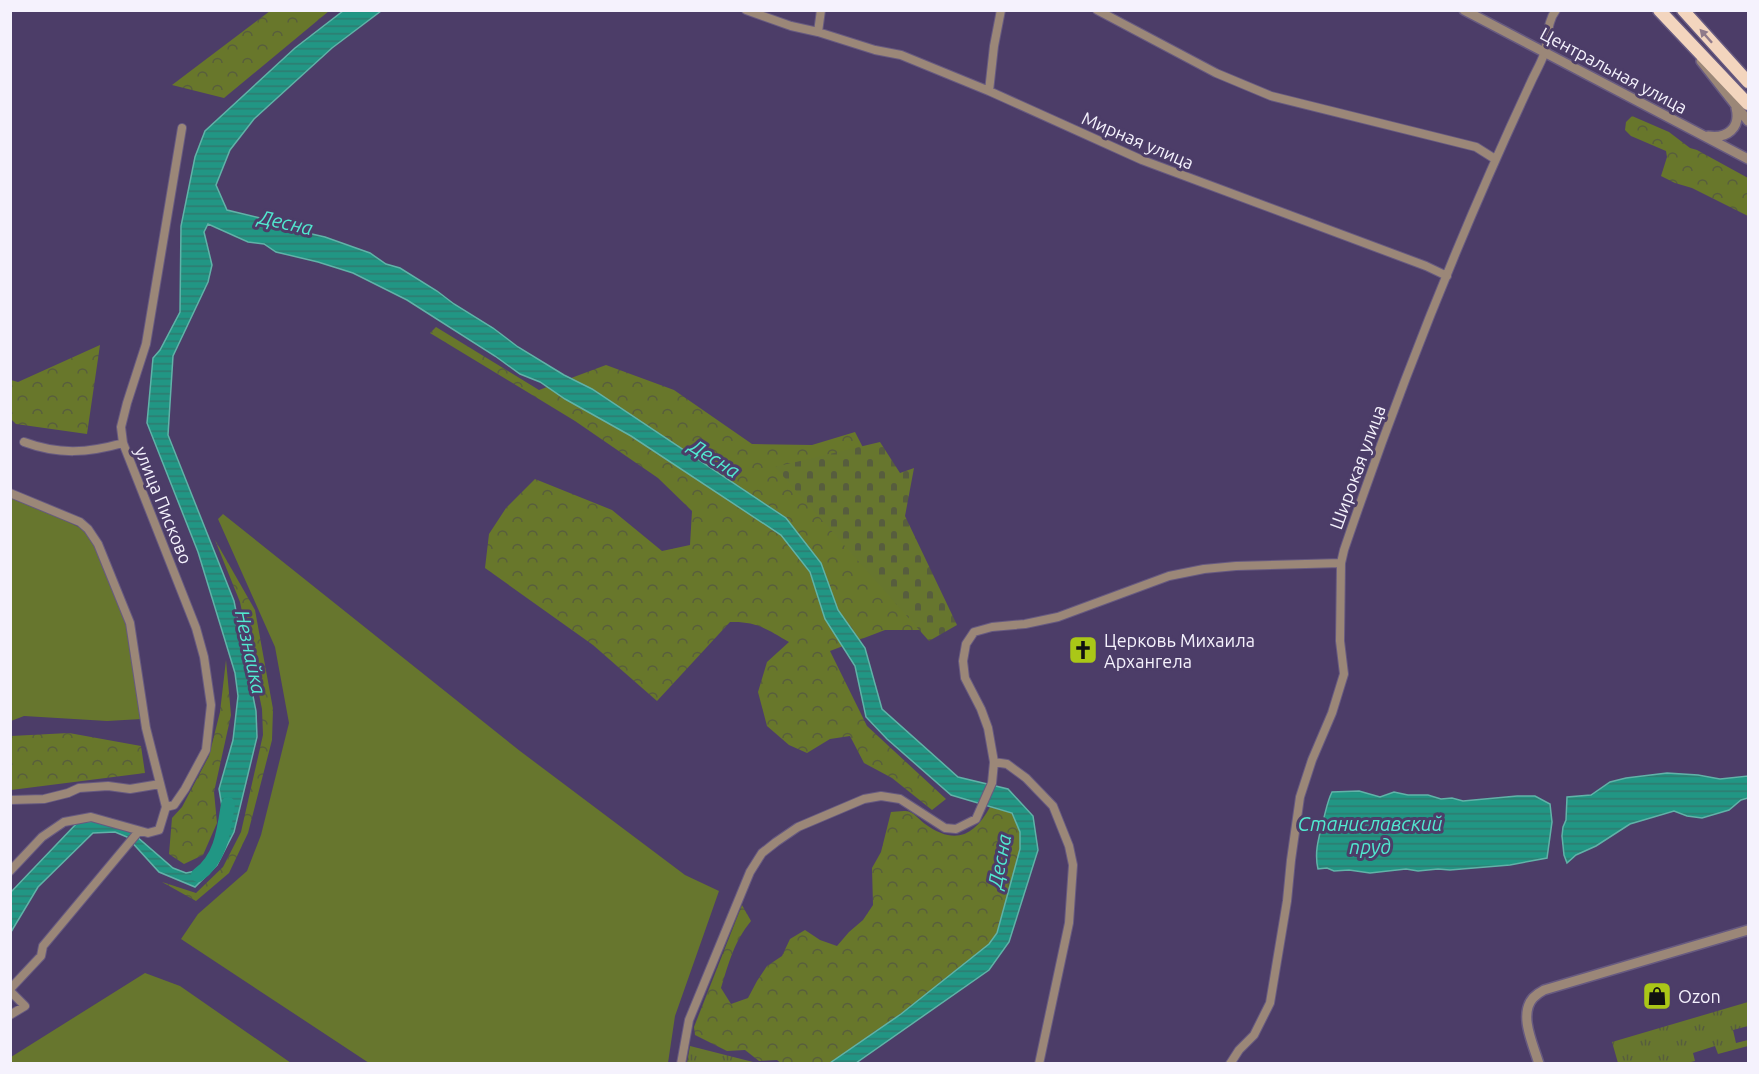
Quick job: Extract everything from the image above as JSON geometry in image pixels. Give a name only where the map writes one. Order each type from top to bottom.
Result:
[{"type":"highway","points":[[1659,10],[1749,104]]},
{"type":"highway","points":[[1683,10],[1749,82]]},
{"type":"street","name":"Мирная улица","points":[[746,10],[791,26],[901,55],[989,91],[1142,160],[1426,266],[1447,276]]},
{"type":"street","points":[[818,32],[821,10]]},
{"type":"street","points":[[989,91],[1001,10]]},
{"type":"street","points":[[1097,10],[1216,73],[1270,96],[1476,147],[1495,159]]},
{"type":"street","name":"Центральная улица","points":[[1464,10],[1749,159]]},
{"type":"street","name":"Широкая улица","points":[[1230,1064],[1239,1050],[1254,1035],[1270,1003],[1284,924],[1300,797],[1312,760],[1335,706],[1344,674],[1340,641],[1341,563],[1344,550],[1378,449],[1495,159],[1545,52],[1550,21],[1556,10]]},
{"type":"street","points":[[1672,24],[1749,121]]},
{"type":"street","points":[[1730,62],[1749,77]]},
{"type":"street","points":[[1703,135],[1718,137],[1734,128],[1738,120],[1733,102]]},
{"type":"street","name":"улица Писково","points":[[138,833],[159,830],[166,807],[174,805],[206,750],[211,705],[204,657],[196,628],[123,443],[121,427],[146,344],[182,128]]},
{"type":"street","points":[[24,442],[36,447],[64,452],[97,451],[123,443]]},
{"type":"street","points":[[10,493],[80,522],[98,544],[130,624],[146,728],[166,807]]},
{"type":"street","points":[[681,1064],[689,1020],[750,872],[762,853],[798,827],[864,799],[881,796],[900,800],[945,828],[956,829],[976,819],[992,783],[994,762],[988,728],[981,708],[965,678],[963,661],[966,644],[974,632],[1059,616],[1169,576],[1204,569],[1341,563]]},
{"type":"street","points":[[994,762],[1007,764],[1026,778],[1053,806],[1069,846],[1073,865],[1068,923],[1039,1064]]},
{"type":"street","points":[[10,800],[44,799],[79,788],[108,786],[130,789],[160,784]]},
{"type":"street","points":[[10,871],[42,837],[64,822],[91,817],[138,833],[43,946],[40,956],[10,990],[25,1006],[10,1016]]},
{"type":"street","points":[[1539,1064],[1527,1023],[1527,1013],[1533,998],[1544,990],[1749,930]]},
{"type":"green space","points":[[270,11],[329,11],[224,98],[172,85]]},
{"type":"green space","points":[[1632,116],[1669,132],[1690,148],[1748,178],[1748,216],[1692,188],[1661,176],[1667,157],[1666,151],[1631,136],[1625,130],[1626,122]]},
{"type":"green space","points":[[436,327],[539,390],[606,365],[674,390],[752,444],[812,445],[855,432],[889,498],[935,630],[885,630],[830,651],[867,726],[946,799],[932,810],[892,778],[864,763],[850,736],[830,739],[807,753],[789,745],[767,726],[758,692],[767,662],[789,642],[768,630],[754,624],[730,622],[657,701],[593,645],[485,568],[489,534],[506,508],[535,479],[612,510],[662,551],[690,545],[692,511],[658,478],[575,421],[430,333]]},
{"type":"green space","points":[[100,345],[87,434],[16,424],[11,419],[11,380],[18,382]]},
{"type":"green space","points":[[880,442],[900,473],[914,468],[905,516],[957,625],[929,641],[775,467]]},
{"type":"green space","points":[[10,493],[85,530],[122,595],[142,719],[107,721],[24,716],[11,721]]},
{"type":"green space","points":[[223,514],[520,751],[685,875],[719,891],[675,1016],[668,1063],[369,1063],[181,939],[198,914],[247,871],[261,835],[289,723],[275,647],[218,519]]},
{"type":"green space","points":[[215,540],[255,610],[273,709],[272,740],[248,833],[229,873],[196,901],[162,882],[196,893],[223,867],[241,832],[263,735],[262,709],[240,602]]},
{"type":"green space","points":[[226,660],[231,715],[214,792],[217,823],[203,855],[184,864],[169,854],[172,818],[182,807],[209,756],[220,712]]},
{"type":"green space","points":[[69,733],[141,746],[145,773],[11,790],[11,736]]},
{"type":"green space","points":[[990,807],[1012,813],[1020,832],[1020,849],[997,933],[989,944],[901,1014],[830,1063],[782,1064],[777,1060],[759,1061],[745,1050],[727,1051],[695,1035],[694,1027],[742,905],[751,921],[736,945],[721,988],[731,1004],[748,998],[767,966],[782,956],[790,939],[805,930],[820,940],[837,946],[863,920],[873,905],[872,868],[881,852],[891,812],[910,812],[935,831],[954,836],[970,831]]},
{"type":"green space","points":[[145,973],[180,986],[291,1063],[11,1063],[11,1057]]},
{"type":"green space","points":[[1748,1002],[1748,1026],[1733,1030],[1736,1043],[1748,1040],[1748,1046],[1718,1054],[1715,1046],[1693,1053],[1695,1061],[1687,1063],[1618,1063],[1612,1042]]},
{"type":"green space","points":[[690,1046],[757,1063],[687,1063]]},
{"type":"water","points":[[343,11],[381,11],[332,48],[254,119],[230,150],[216,185],[227,210],[325,237],[370,253],[386,264],[400,268],[493,328],[518,347],[592,389],[786,518],[821,563],[838,610],[865,648],[882,709],[958,777],[1008,789],[1033,816],[1038,850],[1009,942],[989,970],[856,1063],[830,1063],[901,1014],[989,944],[997,933],[1020,849],[1020,832],[1012,813],[951,795],[887,739],[866,717],[855,666],[825,619],[810,572],[781,535],[631,436],[565,399],[540,382],[520,374],[407,300],[353,273],[276,252],[264,244],[248,242],[208,224],[204,232],[212,265],[208,282],[173,356],[168,435],[234,601],[256,711],[257,737],[234,832],[217,865],[195,887],[159,872],[127,837],[115,832],[93,833],[38,887],[11,932],[11,892],[78,822],[100,821],[129,830],[173,868],[186,873],[205,869],[222,845],[225,824],[219,789],[233,740],[238,696],[235,673],[198,552],[147,423],[153,358],[160,350],[180,312],[181,226],[195,157],[205,131],[295,48]]},
{"type":"water","points":[[1667,773],[1720,779],[1748,776],[1748,798],[1741,800],[1729,810],[1702,818],[1674,811],[1630,824],[1596,846],[1576,855],[1567,863],[1562,836],[1566,820],[1567,797],[1591,795],[1610,782],[1626,778]]},
{"type":"water","name":"Станиславский пруд","points":[[1359,791],[1380,797],[1394,792],[1463,801],[1535,796],[1550,804],[1552,822],[1547,858],[1510,865],[1450,870],[1406,869],[1370,873],[1318,869],[1318,845],[1332,792]]},
{"type":"waterway","name":"Незнайка","points":[[198,875],[212,861],[217,852],[223,834],[228,804]]},
{"type":"place","name":"Церковь Михаила Архангела","points":[[1083,650]]},
{"type":"place","name":"Ozon","points":[[1657,996]]},
{"type":"water label","name":"Десна","points":[[286,222]]},
{"type":"water label","name":"Десна","points":[[715,458]]},
{"type":"water label","name":"Десна","points":[[999,861]]}]
